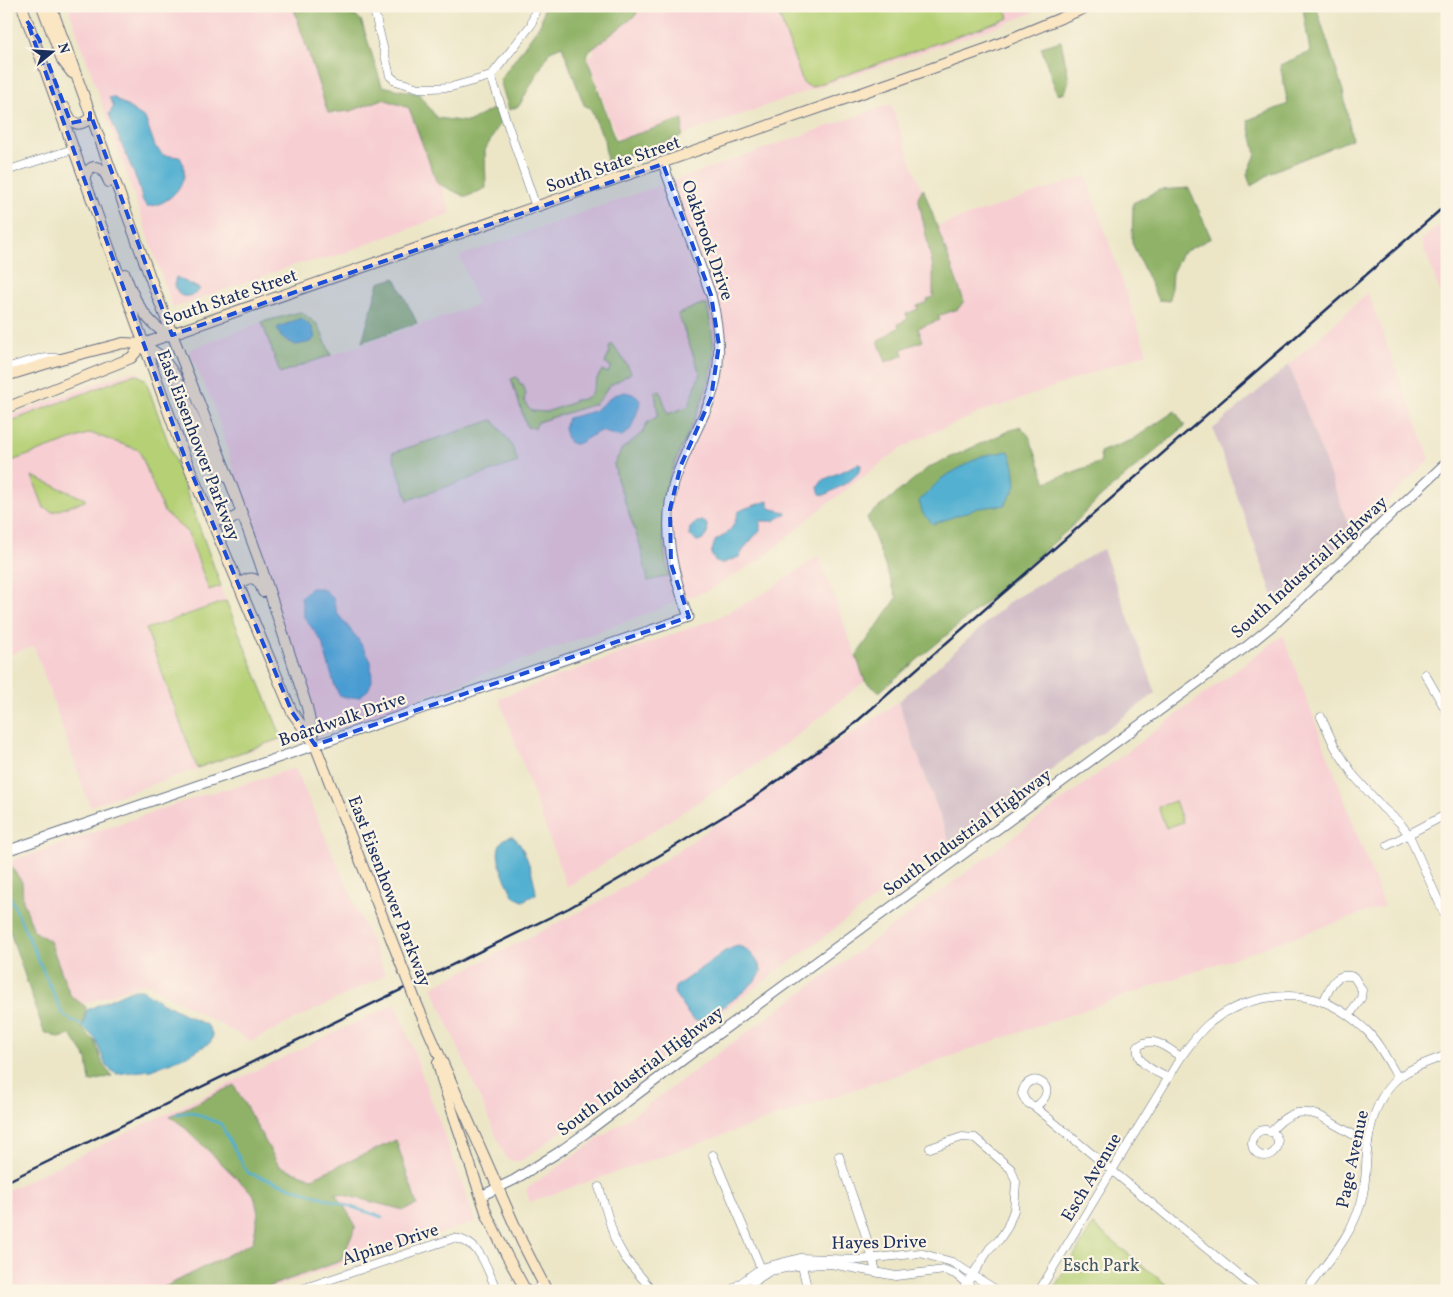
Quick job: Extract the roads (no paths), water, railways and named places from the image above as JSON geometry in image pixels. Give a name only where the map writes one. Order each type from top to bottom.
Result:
[{"type":"main road","name":"East Eisenhower Parkway","points":[[22,6],[155,380],[184,455],[292,712],[315,745]]},
{"type":"main road","points":[[42,6],[62,60],[80,84]]},
{"type":"main road","name":"East Eisenhower Parkway","points":[[51,6],[154,288],[241,513],[308,707],[315,745],[435,1050],[451,1079],[497,1188],[545,1288]]},
{"type":"main road","name":"South State Street","points":[[6,376],[61,358],[123,343],[143,344],[663,164],[968,55],[1090,6]]},
{"type":"main road","points":[[27,21],[39,39],[70,120],[75,123],[83,123],[90,118],[90,113]]},
{"type":"main road","points":[[84,180],[90,168],[101,168],[106,172],[140,269],[154,288]]},
{"type":"main road","points":[[91,198],[106,222],[134,295],[158,328],[172,334]]},
{"type":"main road","points":[[143,344],[162,357],[177,378],[211,458],[232,488]]},
{"type":"main road","name":"South State Street","points":[[8,407],[131,358],[143,344]]},
{"type":"main road","points":[[155,380],[172,411],[210,510],[217,519],[223,521],[229,520],[241,513]]},
{"type":"main road","points":[[238,585],[248,578],[256,579],[260,583],[274,624],[284,635]]},
{"type":"main road","name":"East Eisenhower Parkway","points":[[435,1050],[443,1083],[487,1215],[526,1291]]},
{"type":"street","points":[[373,6],[390,76],[396,81],[419,88],[451,87],[491,76],[531,25],[537,6]]},
{"type":"street","points":[[491,76],[536,207]]},
{"type":"street","points":[[6,171],[73,149]]},
{"type":"street","name":"Oakbrook Drive","points":[[663,164],[712,295],[717,317],[719,346],[717,374],[711,398],[681,465],[673,487],[670,509],[668,538],[671,564],[689,617]]},
{"type":"street","points":[[6,368],[48,357],[61,358]]},
{"type":"street","name":"South Industrial Highway","points":[[481,1196],[559,1152],[587,1132],[1246,647],[1278,621],[1447,462]]},
{"type":"street","name":"Boardwalk Drive","points":[[6,851],[689,617]]},
{"type":"street","points":[[1425,674],[1447,712]]},
{"type":"street","points":[[1321,717],[1335,747],[1354,776],[1383,808],[1400,823],[1409,835],[1447,920]]},
{"type":"street","points":[[1388,845],[1447,814]]},
{"type":"street","points":[[1323,1002],[1334,981],[1340,976],[1354,977],[1362,990],[1361,998],[1348,1016]]},
{"type":"street","name":"Esch Avenue","points":[[1039,1291],[1181,1057],[1210,1022],[1232,1009],[1255,1000],[1280,996],[1323,1002],[1336,1007],[1366,1030],[1380,1048],[1398,1078]]},
{"type":"street","points":[[1168,1078],[1139,1059],[1136,1053],[1138,1047],[1143,1042],[1149,1040],[1181,1057]]},
{"type":"street","name":"Page Avenue","points":[[1306,1291],[1345,1238],[1361,1204],[1366,1175],[1368,1143],[1378,1105],[1398,1078],[1413,1069],[1447,1055]]},
{"type":"street","points":[[1035,1107],[1258,1291]]},
{"type":"street","points":[[1270,1132],[1287,1116],[1296,1113],[1312,1113],[1368,1143]]},
{"type":"street","points":[[930,1148],[962,1137],[975,1138],[1011,1169],[1016,1182],[1014,1210],[1007,1228],[990,1248],[965,1287]]},
{"type":"street","points":[[713,1155],[763,1271]]},
{"type":"street","points":[[839,1156],[865,1230],[876,1272]]},
{"type":"street","points":[[598,1187],[615,1240],[625,1258],[653,1291]]},
{"type":"street","name":"Alpine Drive","points":[[296,1291],[454,1238],[470,1243],[477,1250],[497,1291]]},
{"type":"street","name":"Hayes Drive","points":[[730,1291],[763,1271],[801,1261],[859,1260],[920,1253],[952,1262],[998,1291]]},
{"type":"street","points":[[801,1261],[808,1291]]},
{"type":"street","name":"Hayes Drive","points":[[801,1261],[831,1264],[896,1276],[945,1270],[955,1274],[965,1287],[976,1291]]},
{"type":"street","name":"Hayes Drive","points":[[745,1291],[763,1271]]},
{"type":"street","points":[[534,1291],[545,1288]]},
{"type":"water","points":[[113,97],[145,118],[155,146],[163,155],[180,157],[184,168],[182,183],[173,195],[160,204],[146,206],[142,199],[138,183],[109,114],[114,106],[109,98]]},
{"type":"water","points":[[176,277],[200,289],[192,295],[182,296],[176,288]]},
{"type":"water","points":[[301,318],[312,327],[315,337],[311,342],[296,345],[281,337],[277,328]]},
{"type":"water","points":[[625,392],[636,395],[641,402],[630,431],[620,437],[601,431],[578,443],[570,442],[566,437],[564,427],[568,418],[594,411],[614,395]]},
{"type":"water","points":[[1009,451],[1014,466],[1016,486],[1005,505],[979,508],[933,524],[923,514],[919,501],[942,478],[981,456]]},
{"type":"water","points":[[858,464],[861,465],[860,470],[852,479],[825,495],[820,494],[818,487],[823,480]]},
{"type":"water","points":[[768,501],[768,506],[772,509],[786,512],[786,514],[773,521],[760,521],[760,530],[739,557],[721,564],[715,561],[711,554],[715,541],[731,529],[738,512]]},
{"type":"water","points":[[701,521],[706,523],[708,532],[703,540],[697,541],[689,535],[690,528]]},
{"type":"water","points":[[311,588],[322,588],[333,598],[337,613],[358,639],[371,661],[372,681],[368,690],[359,697],[347,698],[339,695],[322,642],[304,617],[301,597]]},
{"type":"water","points":[[512,836],[517,840],[525,854],[535,888],[536,894],[523,901],[514,897],[499,863],[499,846],[504,840]]},
{"type":"water","points":[[737,946],[746,949],[756,959],[761,970],[759,976],[733,1000],[712,1014],[698,1021],[691,1018],[674,993],[675,987],[725,951]]},
{"type":"water","points":[[131,990],[142,990],[208,1026],[213,1035],[211,1042],[189,1055],[151,1070],[116,1074],[106,1066],[96,1040],[83,1026],[87,1010]]},
{"type":"waterway","points":[[6,887],[63,1015],[86,1028]]},
{"type":"waterway","points":[[176,1114],[191,1112],[221,1124],[248,1173],[382,1217]]},
{"type":"railway","points":[[6,1182],[569,908],[752,799],[846,731],[1447,204]]},
{"type":"park label","name":"Esch Park","points":[[1101,1265]]}]
